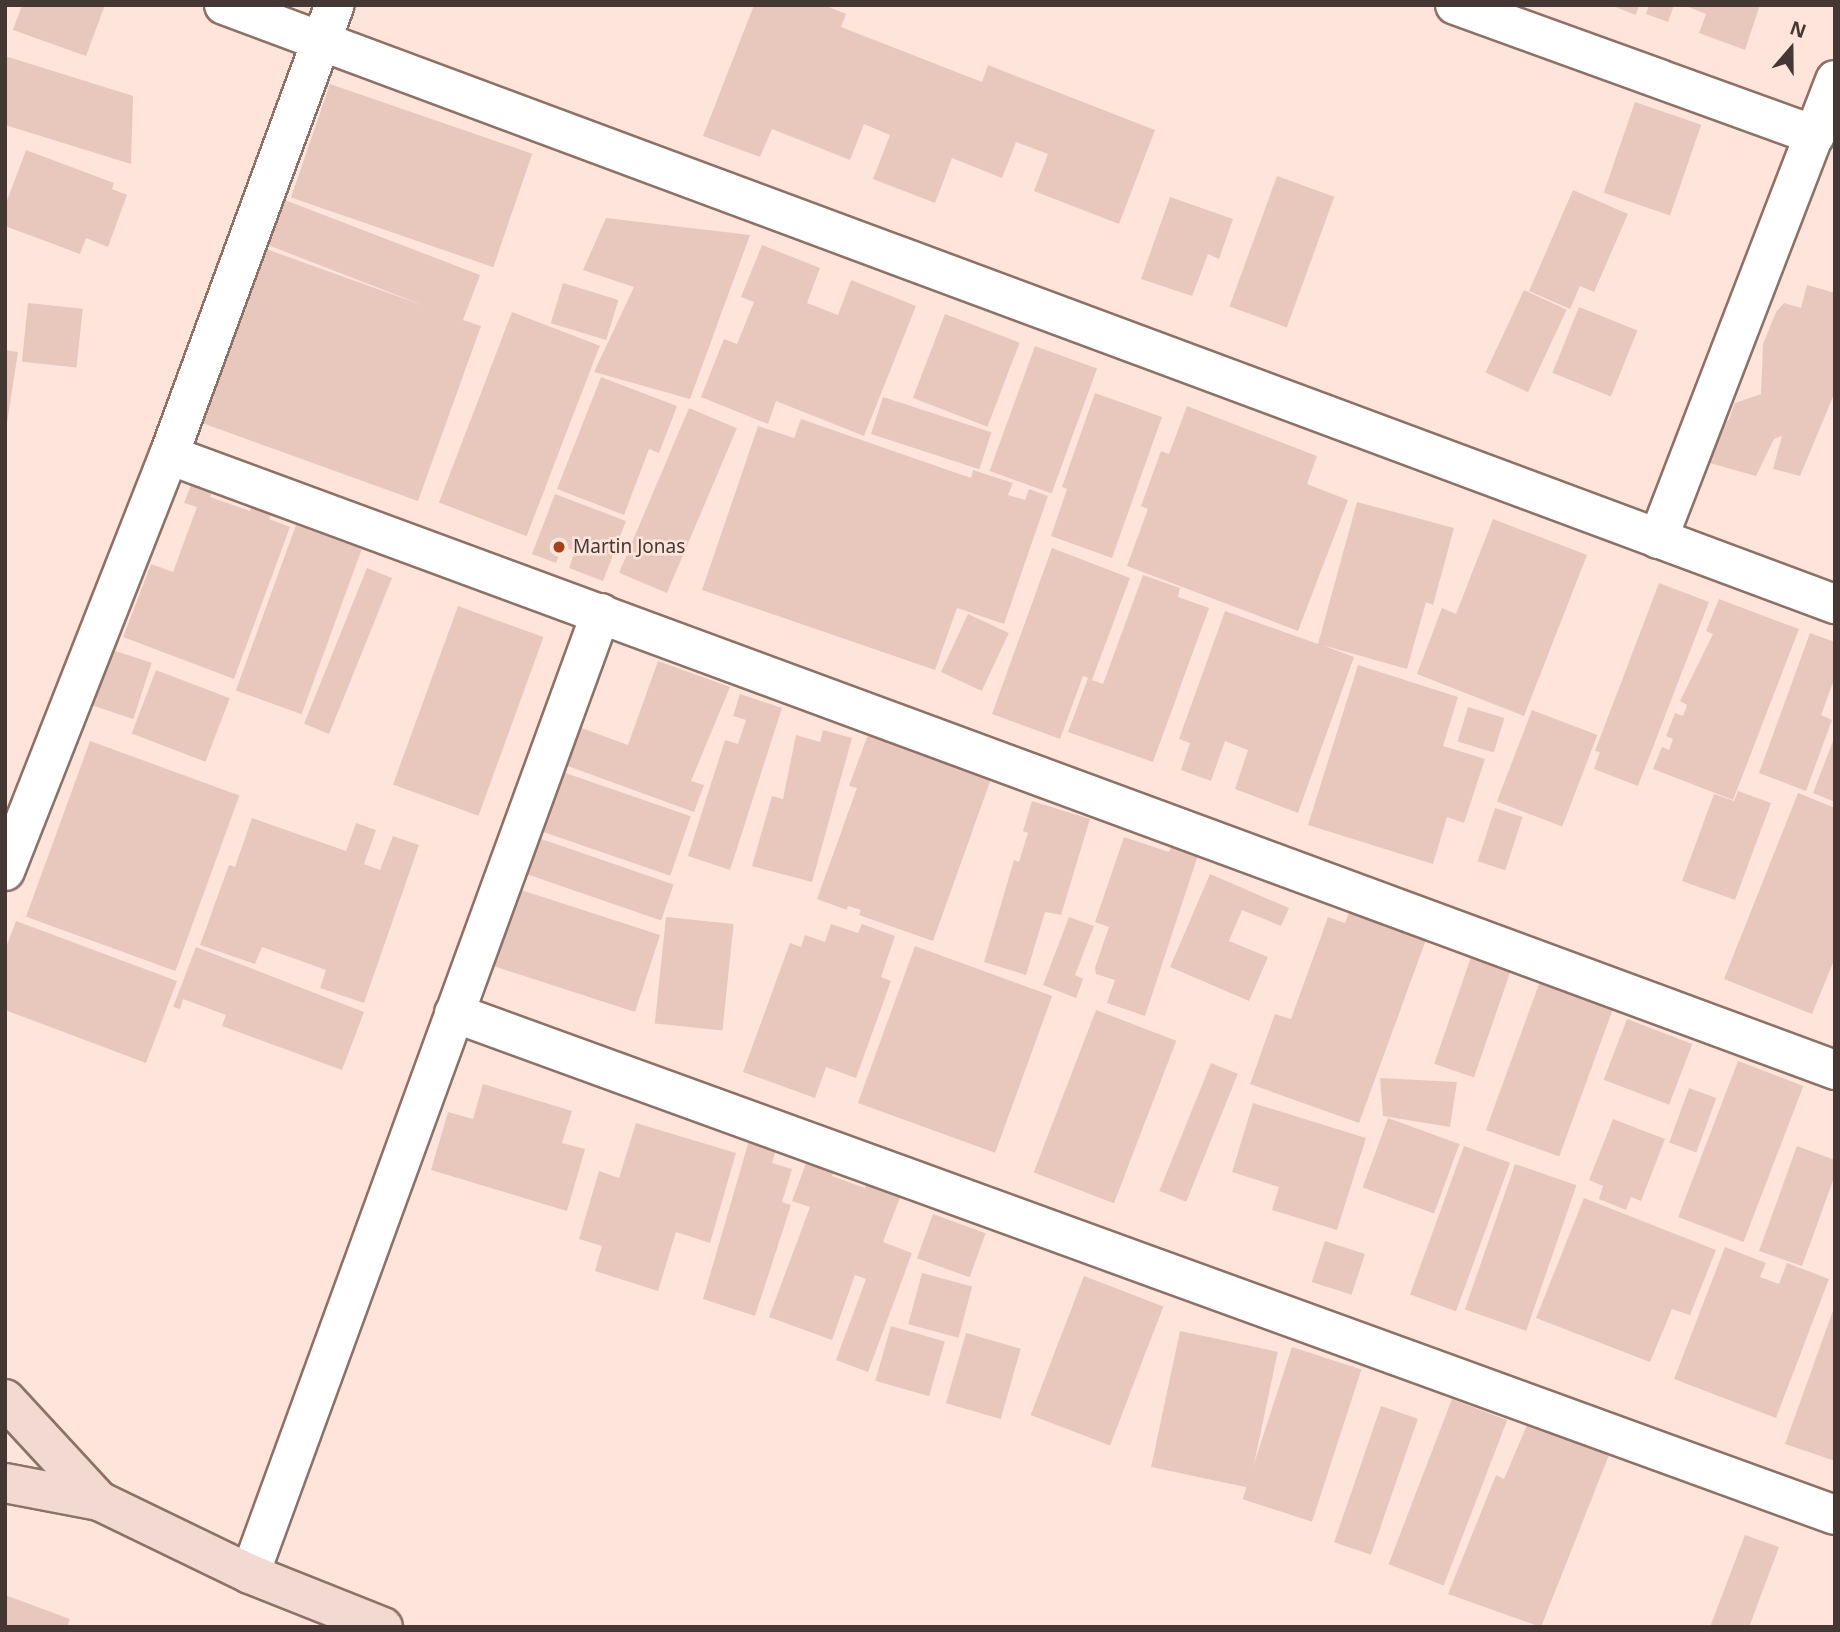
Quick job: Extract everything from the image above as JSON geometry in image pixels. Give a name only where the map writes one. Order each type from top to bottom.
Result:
[{"type":"street","points":[[223,5],[1835,604]]},
{"type":"street","points":[[5,871],[169,455],[335,5]]},
{"type":"street","points":[[1455,5],[1815,135]]},
{"type":"street","points":[[1658,539],[1835,80]]},
{"type":"street","points":[[169,455],[1835,1070]]},
{"type":"street","points":[[250,1573],[601,613]]},
{"type":"street","points":[[454,1013],[1835,1515]]},
{"type":"street","points":[[5,1399],[99,1501]]},
{"type":"street","points":[[5,1483],[99,1501],[250,1573],[383,1627]]},
{"type":"building","points":[[22,5],[105,5],[86,56],[13,30]]},
{"type":"building","points":[[754,5],[824,5],[846,14],[841,27],[982,82],[988,65],[1155,130],[1119,224],[1034,191],[1048,154],[1016,142],[1002,178],[952,158],[935,203],[873,179],[890,135],[864,124],[850,160],[772,129],[760,157],[703,136]]},
{"type":"building","points":[[1610,5],[1639,5],[1636,15]]},
{"type":"building","points":[[1649,5],[1674,5],[1668,22],[1646,14]]},
{"type":"building","points":[[1683,5],[1760,5],[1745,50],[1699,33],[1706,14]]},
{"type":"building","points":[[5,56],[133,96],[131,164],[5,125]]},
{"type":"building","points":[[330,84],[532,154],[493,267],[291,197]]},
{"type":"building","points":[[1635,102],[1701,125],[1670,216],[1604,193]]},
{"type":"building","points":[[26,150],[114,183],[112,189],[127,195],[108,247],[86,238],[80,254],[5,226],[5,206]]},
{"type":"building","points":[[1277,176],[1334,197],[1287,327],[1229,307]]},
{"type":"building","points":[[1573,190],[1628,214],[1594,292],[1580,286],[1570,309],[1529,291]]},
{"type":"building","points":[[277,197],[480,275],[463,320],[481,326],[418,501],[194,420],[255,245],[425,306],[260,242]]},
{"type":"building","points":[[1170,197],[1233,219],[1219,259],[1208,254],[1192,296],[1141,279]]},
{"type":"building","points":[[606,218],[750,235],[690,399],[594,372],[634,287],[583,270]]},
{"type":"building","points":[[762,245],[820,268],[807,303],[838,315],[851,280],[916,306],[864,436],[776,401],[768,424],[701,397],[724,339],[737,344],[754,302],[741,297]]},
{"type":"building","points":[[563,283],[618,300],[606,340],[551,323]]},
{"type":"building","points":[[1807,285],[1835,293],[1835,392],[1800,476],[1773,469],[1782,436],[1774,439],[1756,476],[1699,460],[1716,418],[1728,421],[1735,403],[1761,394],[1763,344],[1776,312],[1784,303],[1801,308]]},
{"type":"building","points":[[1524,290],[1567,310],[1528,392],[1486,372]]},
{"type":"building","points":[[28,303],[83,309],[77,367],[22,362]]},
{"type":"building","points":[[1579,307],[1637,331],[1611,396],[1552,373]]},
{"type":"building","points":[[512,312],[600,346],[527,536],[439,502]]},
{"type":"building","points":[[945,314],[1020,343],[987,427],[913,398]]},
{"type":"building","points":[[1035,346],[1097,369],[1052,494],[990,471]]},
{"type":"building","points":[[5,350],[18,352],[7,423],[5,423]]},
{"type":"building","points":[[601,377],[677,406],[659,453],[649,449],[624,515],[557,489]]},
{"type":"building","points":[[1095,393],[1162,417],[1112,558],[1051,536],[1067,489],[1062,487]]},
{"type":"building","points":[[883,397],[991,432],[979,469],[871,434]]},
{"type":"building","points":[[1187,406],[1317,456],[1307,484],[1348,500],[1298,631],[1127,566],[1148,509],[1141,506],[1161,451],[1169,454]]},
{"type":"building","points":[[689,408],[737,428],[667,593],[619,573]]},
{"type":"building","points":[[801,419],[971,478],[973,470],[1013,483],[1008,495],[1025,500],[1029,489],[1048,496],[1004,624],[957,608],[935,670],[702,590],[758,426],[794,438]]},
{"type":"building","points":[[197,470],[217,477],[210,497],[250,511],[257,492],[277,499],[269,519],[290,527],[234,679],[123,637],[151,564],[173,572],[197,507],[184,503]]},
{"type":"building","points":[[555,494],[626,521],[603,581],[569,568],[575,551],[562,547],[556,563],[532,554]]},
{"type":"building","points":[[1357,502],[1454,528],[1433,605],[1426,602],[1407,669],[1322,645],[1354,657],[1298,813],[1235,789],[1248,750],[1225,741],[1211,781],[1181,770],[1190,743],[1179,739],[1225,611],[1318,644]]},
{"type":"building","points":[[1493,519],[1587,555],[1524,716],[1417,674],[1442,608],[1456,614]]},
{"type":"building","points":[[296,525],[362,549],[302,714],[236,690]]},
{"type":"building","points":[[1052,548],[1130,578],[1092,680],[1103,684],[1143,575],[1180,588],[1178,597],[1209,608],[1153,762],[1068,732],[1088,678],[1083,676],[1060,739],[992,714]]},
{"type":"building","points":[[367,568],[392,578],[329,734],[304,724]]},
{"type":"building","points":[[1659,583],[1709,602],[1638,786],[1594,769],[1600,752],[1595,751]]},
{"type":"building","points":[[1719,599],[1799,629],[1733,800],[1653,769],[1662,747],[1669,750],[1673,739],[1666,736],[1675,713],[1683,716],[1687,705],[1680,701],[1713,634],[1706,631]]},
{"type":"building","points":[[458,606],[544,637],[479,816],[393,785]]},
{"type":"building","points":[[968,614],[1009,633],[982,691],[941,672]]},
{"type":"building","points":[[1810,633],[1835,642],[1835,677],[1821,715],[1832,720],[1806,791],[1759,773]]},
{"type":"building","points":[[106,648],[152,663],[133,719],[88,704]]},
{"type":"building","points":[[658,661],[730,687],[691,781],[704,785],[694,812],[554,761],[568,723],[628,745]]},
{"type":"building","points":[[1358,665],[1458,697],[1443,746],[1485,759],[1464,823],[1447,817],[1433,864],[1308,825]]},
{"type":"building","points":[[156,670],[230,698],[205,762],[132,733]]},
{"type":"building","points":[[740,694],[782,708],[730,870],[688,856],[725,740],[738,744],[746,720],[733,716]]},
{"type":"building","points":[[1468,707],[1504,718],[1494,753],[1457,741]]},
{"type":"building","points":[[1532,710],[1597,735],[1562,827],[1497,801]]},
{"type":"building","points":[[873,721],[996,765],[933,941],[859,915],[861,910],[848,906],[847,910],[817,899],[857,788],[849,786]]},
{"type":"building","points":[[823,730],[852,738],[812,882],[752,866],[772,796],[783,799],[796,735],[820,742]]},
{"type":"building","points":[[1835,736],[1835,802],[1813,793]]},
{"type":"building","points":[[90,741],[239,795],[175,971],[26,917]]},
{"type":"building","points":[[548,767],[691,816],[670,876],[527,827]]},
{"type":"building","points":[[1738,791],[1771,803],[1735,900],[1682,881],[1714,794],[1734,801]]},
{"type":"building","points":[[1798,793],[1835,808],[1835,958],[1812,1014],[1724,979]]},
{"type":"building","points":[[1032,801],[1090,819],[1061,915],[1045,912],[1026,975],[984,962],[1014,860],[1019,862],[1028,833],[1023,831]]},
{"type":"building","points":[[1495,808],[1523,817],[1505,870],[1478,861]]},
{"type":"building","points":[[252,818],[346,851],[356,823],[376,830],[364,864],[380,870],[393,836],[419,845],[364,1003],[320,988],[326,970],[262,947],[255,964],[200,945],[229,865],[235,867]]},
{"type":"building","points":[[527,834],[674,884],[661,920],[515,870]]},
{"type":"building","points":[[1175,835],[1202,843],[1145,1016],[1107,1003],[1115,980],[1096,974],[1095,968],[1109,927],[1095,922],[1124,837],[1169,852]]},
{"type":"building","points":[[1210,874],[1289,908],[1281,926],[1242,910],[1229,941],[1268,957],[1249,1001],[1170,967]]},
{"type":"building","points":[[506,885],[660,935],[635,1012],[481,962]]},
{"type":"building","points":[[1350,909],[1427,937],[1359,1123],[1250,1084],[1275,1014],[1291,1019],[1328,917],[1345,923]]},
{"type":"building","points":[[666,917],[734,924],[722,1031],[655,1023]]},
{"type":"building","points":[[1069,917],[1094,926],[1075,975],[1083,979],[1076,998],[1043,985]]},
{"type":"building","points":[[16,921],[177,981],[146,1063],[5,1010],[5,950]]},
{"type":"building","points":[[831,924],[858,933],[862,924],[895,936],[881,977],[891,981],[856,1078],[826,1067],[815,1098],[743,1072],[790,943],[801,947],[805,935],[825,942]]},
{"type":"building","points":[[915,946],[1052,996],[995,1153],[858,1103]]},
{"type":"building","points":[[196,947],[364,1012],[342,1070],[222,1026],[226,1015],[183,999],[180,1009],[173,1007]]},
{"type":"building","points":[[1471,957],[1511,971],[1474,1078],[1434,1064]]},
{"type":"building","points":[[1543,973],[1616,1000],[1559,1157],[1486,1130]]},
{"type":"building","points":[[1096,1010],[1176,1041],[1114,1203],[1034,1172]]},
{"type":"building","points":[[1627,1019],[1692,1044],[1669,1105],[1604,1080]]},
{"type":"building","points":[[1738,1061],[1803,1086],[1744,1242],[1678,1217]]},
{"type":"building","points":[[1211,1063],[1238,1074],[1186,1202],[1159,1191]]},
{"type":"building","points":[[1380,1078],[1457,1082],[1450,1127],[1383,1116]]},
{"type":"building","points":[[483,1084],[572,1111],[562,1143],[585,1149],[567,1211],[431,1170],[448,1112],[473,1119]]},
{"type":"building","points":[[1689,1088],[1716,1098],[1696,1152],[1669,1143]]},
{"type":"building","points":[[1253,1103],[1366,1138],[1337,1230],[1272,1210],[1279,1187],[1232,1172]]},
{"type":"building","points":[[1388,1118],[1459,1144],[1434,1214],[1363,1188]]},
{"type":"building","points":[[1613,1119],[1665,1139],[1641,1201],[1631,1197],[1626,1210],[1599,1199],[1603,1186],[1589,1180]]},
{"type":"building","points":[[636,1123],[736,1153],[710,1243],[676,1232],[658,1291],[595,1271],[602,1246],[579,1239],[599,1171],[619,1178]]},
{"type":"building","points":[[750,1137],[777,1146],[772,1163],[792,1169],[782,1202],[791,1205],[755,1316],[703,1299]]},
{"type":"building","points":[[1464,1146],[1510,1163],[1456,1311],[1410,1294]]},
{"type":"building","points":[[1797,1146],[1835,1160],[1835,1175],[1802,1266],[1759,1251]]},
{"type":"building","points":[[810,1152],[837,1162],[832,1176],[865,1188],[870,1174],[904,1187],[883,1242],[912,1253],[868,1372],[836,1360],[866,1279],[855,1275],[832,1340],[769,1317],[810,1207],[792,1201]]},
{"type":"building","points":[[1515,1164],[1576,1185],[1526,1331],[1465,1310]]},
{"type":"building","points":[[1584,1198],[1716,1250],[1690,1315],[1672,1309],[1650,1362],[1536,1318]]},
{"type":"building","points":[[933,1214],[986,1233],[970,1277],[917,1258]]},
{"type":"building","points":[[1325,1241],[1365,1254],[1352,1295],[1312,1282]]},
{"type":"building","points":[[1725,1247],[1766,1263],[1760,1277],[1779,1284],[1787,1263],[1829,1279],[1776,1418],[1674,1379]]},
{"type":"building","points":[[922,1273],[972,1286],[959,1338],[908,1324]]},
{"type":"building","points":[[1084,1276],[1163,1306],[1110,1446],[1031,1415]]},
{"type":"building","points":[[1835,1305],[1835,1461],[1785,1444]]},
{"type":"building","points":[[891,1326],[945,1341],[929,1396],[875,1381]]},
{"type":"building","points":[[1180,1331],[1278,1352],[1249,1488],[1151,1467]]},
{"type":"building","points":[[966,1333],[1021,1349],[1001,1419],[946,1403]]},
{"type":"building","points":[[1292,1347],[1361,1370],[1312,1522],[1243,1499]]},
{"type":"building","points":[[1452,1399],[1507,1420],[1444,1585],[1389,1564]]},
{"type":"building","points":[[1381,1406],[1418,1419],[1371,1555],[1334,1542]]},
{"type":"building","points":[[1530,1418],[1611,1450],[1541,1627],[1448,1594],[1496,1475],[1504,1479]]},
{"type":"building","points":[[1745,1535],[1779,1547],[1749,1627],[1710,1627]]},
{"type":"building","points":[[5,1595],[70,1619],[67,1627],[5,1627]]},
{"type":"place","name":"Martin Jonas","points":[[559,547]]}]
